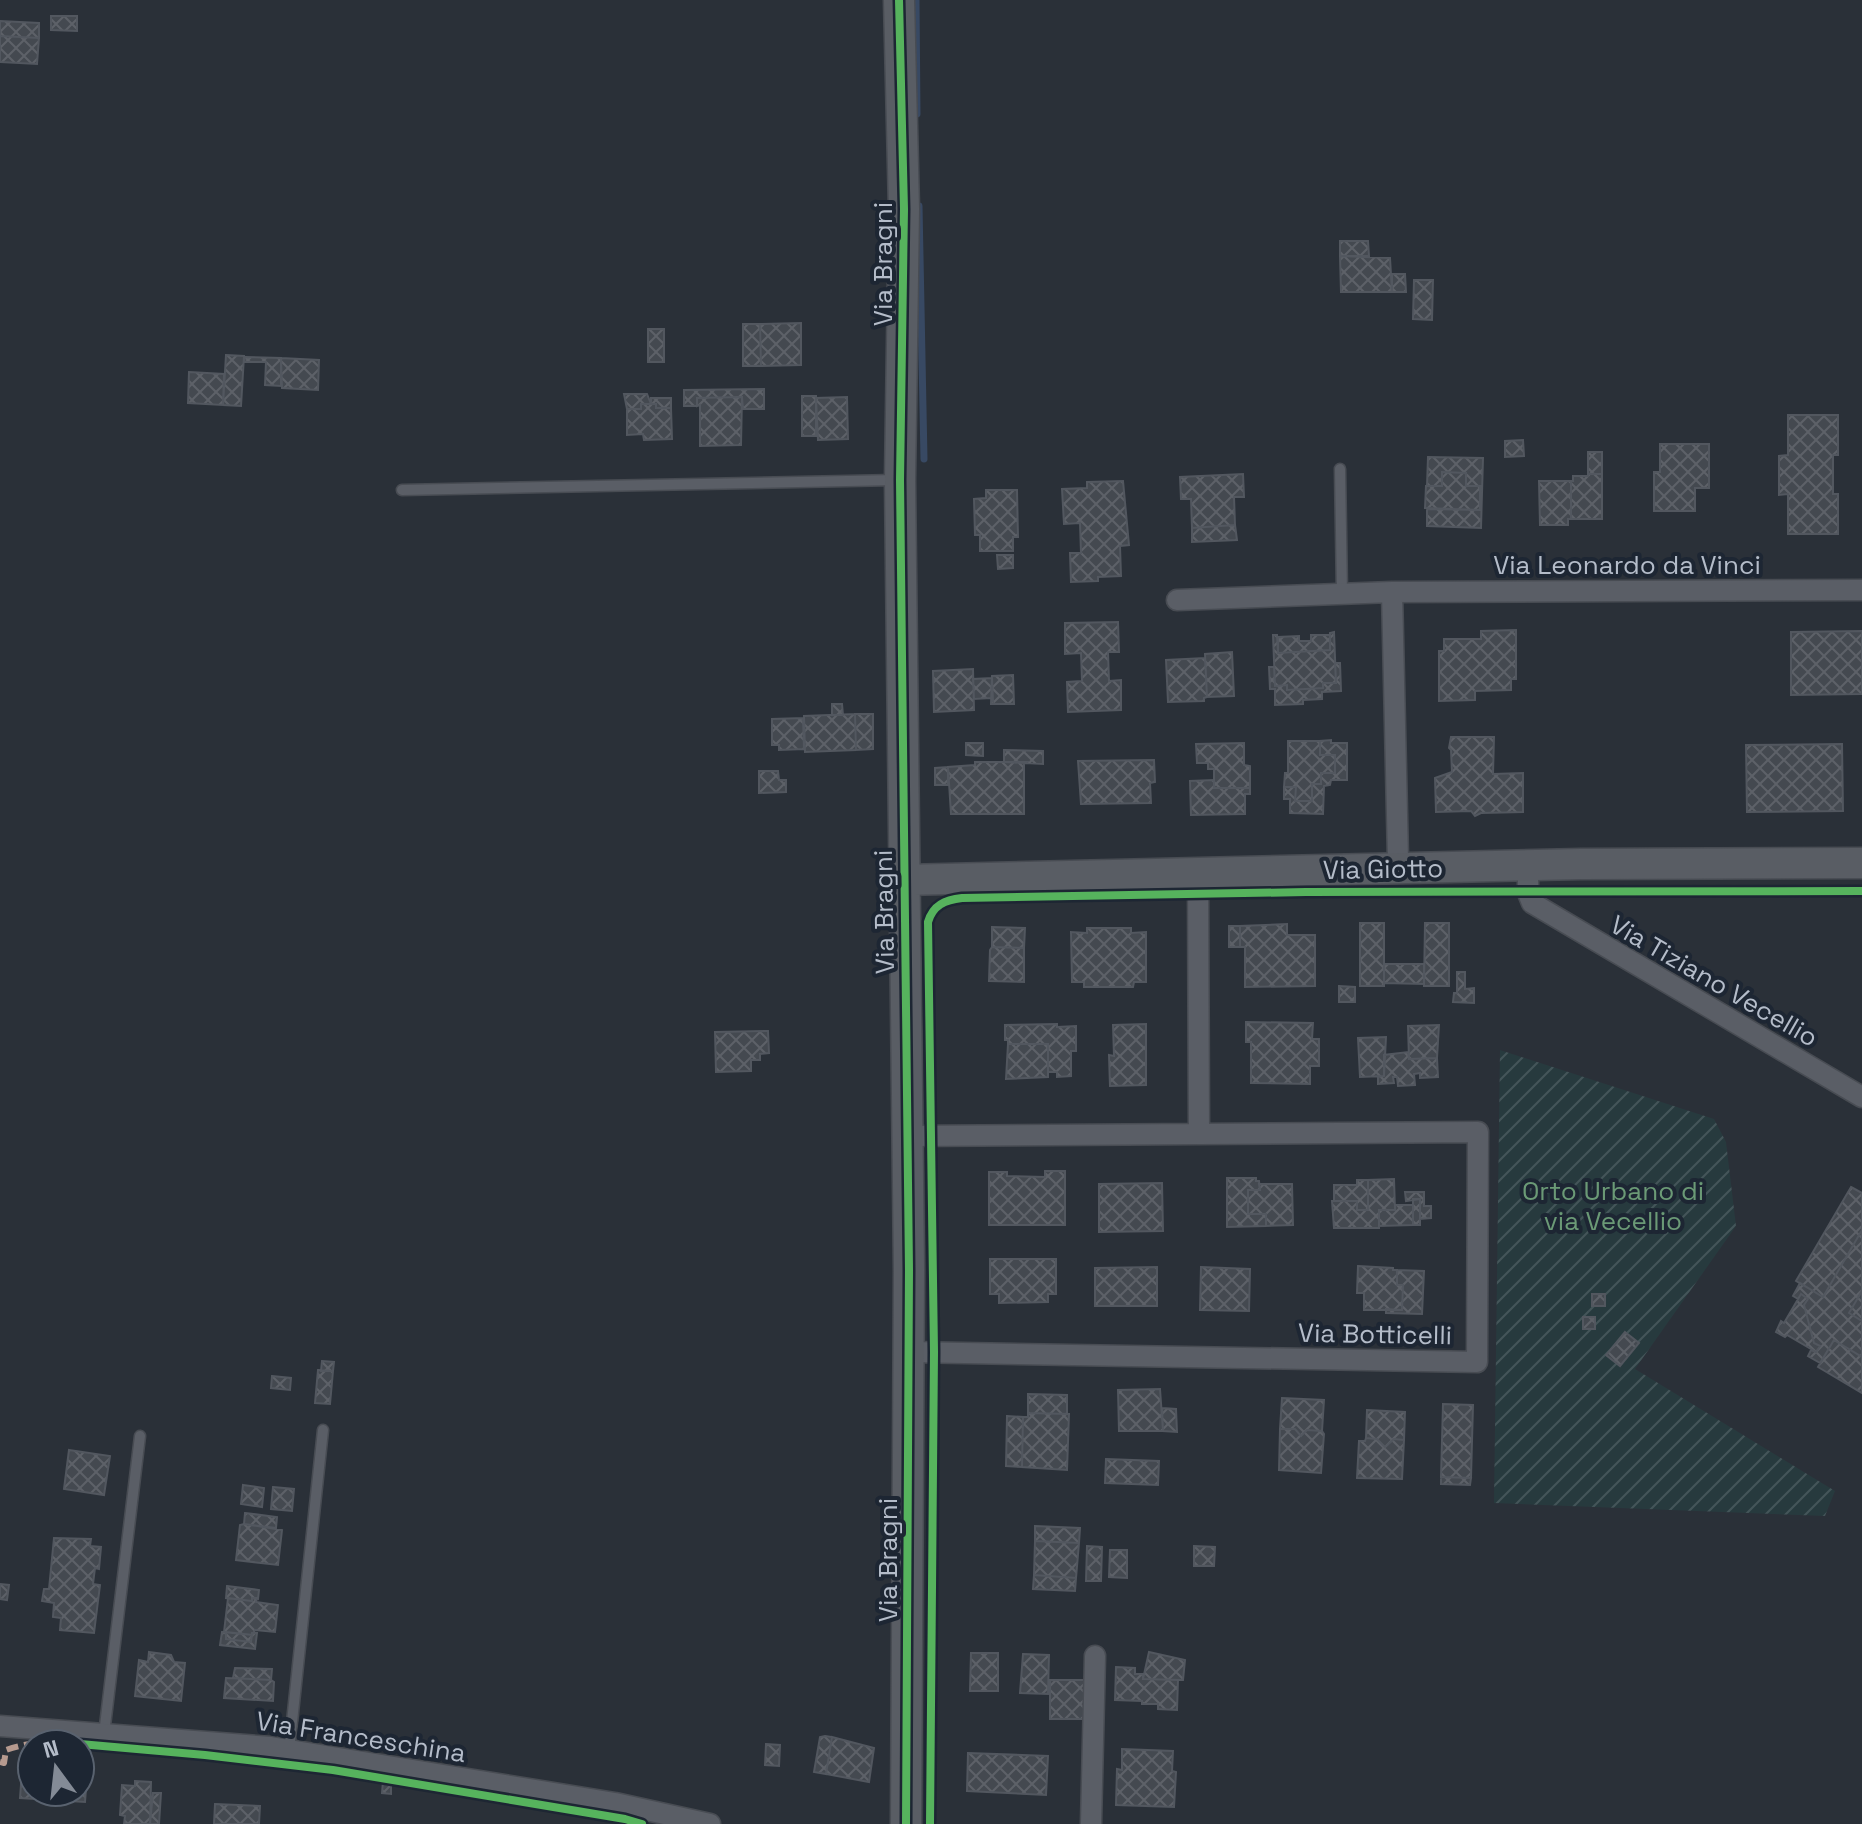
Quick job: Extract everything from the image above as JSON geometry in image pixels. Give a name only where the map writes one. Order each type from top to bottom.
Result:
[{"type":"street","name":"Via Bragni","points":[[899,0],[904,209],[900,480],[909,1352],[906,1824]]},
{"type":"street","name":"Via Leonardo da Vinci","points":[[1177,600],[1392,592],[1862,590]]},
{"type":"street","points":[[1392,592],[1398,859],[1395,869]]},
{"type":"street","name":"Via Giotto","points":[[904,880],[1528,865],[1862,863]]},
{"type":"street","name":"Via Tiziano Vecellio","points":[[1528,865],[1528,893],[1532,903],[1862,1097]]},
{"type":"street","points":[[1198,872],[1199,1134]]},
{"type":"street","name":"Via Botticelli","points":[[907,1136],[1478,1132],[1477,1362],[909,1352]]},
{"type":"street","points":[[1091,1824],[1095,1656]]},
{"type":"street","name":"Via Franceschina","points":[[0,1726],[289,1750],[615,1803],[710,1824]]},
{"type":"lane","points":[[1340,469],[1342,594]]},
{"type":"lane","points":[[402,490],[900,480]]},
{"type":"lane","points":[[289,1750],[323,1430]]},
{"type":"lane","points":[[104,1734],[140,1436]]},
{"type":"green space","name":"Orto Urbano di via Vecellio","points":[[1500,1050],[1714,1119],[1726,1142],[1736,1226],[1635,1369],[1835,1491],[1825,1516],[1494,1503]]},
{"type":"building","points":[[51,16],[77,16],[77,31],[51,30]]},
{"type":"building","points":[[0,21],[39,23],[39,38],[0,36]]},
{"type":"building","points":[[0,36],[39,38],[37,64],[0,62]]},
{"type":"building","points":[[1340,241],[1368,241],[1369,256],[1340,256]]},
{"type":"building","points":[[1340,256],[1390,258],[1392,292],[1341,292]]},
{"type":"building","points":[[1392,274],[1405,274],[1406,292],[1392,292]]},
{"type":"building","points":[[1414,280],[1433,280],[1432,320],[1413,319]]},
{"type":"building","points":[[801,323],[801,365],[761,366],[760,324]]},
{"type":"building","points":[[743,324],[760,324],[761,366],[743,366]]},
{"type":"building","points":[[648,329],[664,329],[664,362],[648,362]]},
{"type":"building","points":[[226,355],[244,356],[241,406],[223,405]]},
{"type":"building","points":[[245,357],[281,358],[281,386],[265,385],[266,362],[244,362]]},
{"type":"building","points":[[281,358],[319,360],[318,390],[282,388]]},
{"type":"building","points":[[189,372],[224,374],[223,405],[188,403]]},
{"type":"building","points":[[764,389],[764,409],[743,409],[742,397],[697,398],[697,406],[684,406],[684,390]]},
{"type":"building","points":[[624,394],[647,394],[651,404],[641,404],[641,409],[627,409]]},
{"type":"building","points":[[802,396],[816,396],[816,436],[802,436]]},
{"type":"building","points":[[742,397],[741,445],[700,446],[700,405],[697,406],[697,398]]},
{"type":"building","points":[[847,397],[848,439],[818,440],[816,398]]},
{"type":"building","points":[[651,398],[671,398],[671,408],[656,408],[656,404],[651,404]]},
{"type":"building","points":[[641,404],[671,408],[672,439],[644,440],[643,434],[627,435],[627,409],[641,409]]},
{"type":"building","points":[[1788,415],[1838,415],[1838,455],[1833,455],[1833,494],[1838,494],[1838,534],[1788,534],[1788,494],[1779,495],[1779,456],[1788,455]]},
{"type":"building","points":[[1523,440],[1524,456],[1505,457],[1505,441]]},
{"type":"building","points":[[1660,444],[1709,444],[1709,488],[1695,488],[1695,511],[1654,511],[1654,472],[1660,472]]},
{"type":"building","points":[[1588,452],[1602,452],[1602,474],[1588,474]]},
{"type":"building","points":[[1428,457],[1483,458],[1481,528],[1427,526],[1427,509],[1480,510],[1480,486],[1466,486],[1466,473],[1442,472],[1442,486],[1427,486]]},
{"type":"building","points":[[1442,472],[1466,473],[1466,486],[1480,486],[1480,510],[1425,508],[1426,486],[1442,486]]},
{"type":"building","points":[[1243,474],[1244,497],[1234,497],[1235,525],[1192,528],[1191,499],[1181,499],[1180,477]]},
{"type":"building","points":[[1602,474],[1602,519],[1571,519],[1571,481],[1573,476]]},
{"type":"building","points":[[1123,481],[1129,545],[1120,546],[1121,576],[1071,582],[1070,553],[1081,553],[1080,523],[1064,524],[1062,489],[1087,488],[1087,482]]},
{"type":"building","points":[[1539,481],[1571,481],[1571,519],[1568,519],[1568,525],[1540,525]]},
{"type":"building","points":[[986,490],[1017,490],[1018,537],[1013,537],[1013,551],[980,551],[980,535],[975,535],[974,499],[986,498]]},
{"type":"building","points":[[1235,525],[1237,540],[1192,542],[1192,528]]},
{"type":"building","points":[[997,555],[1013,555],[1013,568],[998,569]]},
{"type":"building","points":[[1118,622],[1119,652],[1108,652],[1109,681],[1121,680],[1121,710],[1068,712],[1067,682],[1082,681],[1081,653],[1065,654],[1065,623]]},
{"type":"building","points":[[1516,630],[1516,679],[1511,679],[1511,690],[1475,691],[1475,700],[1439,701],[1439,651],[1444,651],[1444,639],[1481,639],[1481,631]]},
{"type":"building","points":[[1862,631],[1862,694],[1791,695],[1791,632]]},
{"type":"building","points":[[1334,632],[1336,683],[1323,683],[1323,688],[1287,690],[1287,685],[1275,686],[1273,635],[1277,635],[1278,653],[1330,650],[1330,633]]},
{"type":"building","points":[[1311,635],[1330,635],[1330,650],[1278,653],[1278,637],[1299,636],[1299,641],[1311,641]]},
{"type":"building","points":[[1232,652],[1234,696],[1207,697],[1205,654]]},
{"type":"building","points":[[1205,658],[1207,697],[1204,701],[1168,702],[1166,660]]},
{"type":"building","points":[[1335,663],[1340,663],[1341,691],[1322,692],[1322,699],[1303,700],[1303,704],[1275,705],[1275,689],[1270,689],[1269,667],[1274,667],[1275,686],[1287,685],[1287,690],[1323,688],[1323,683],[1336,683]]},
{"type":"building","points":[[973,669],[974,710],[934,712],[933,671]]},
{"type":"building","points":[[1013,675],[1014,704],[991,704],[992,676]]},
{"type":"building","points":[[992,678],[993,701],[991,698],[974,699],[973,679]]},
{"type":"building","points":[[832,704],[842,704],[843,715],[832,715]]},
{"type":"building","points":[[855,714],[856,750],[805,752],[804,716]]},
{"type":"building","points":[[855,714],[873,714],[873,749],[856,750]]},
{"type":"building","points":[[803,718],[804,749],[779,750],[779,745],[772,745],[772,719]]},
{"type":"building","points":[[1451,737],[1494,737],[1493,774],[1523,773],[1523,812],[1481,813],[1475,816],[1471,811],[1436,812],[1435,778],[1452,772]]},
{"type":"building","points":[[1331,740],[1331,743],[1347,743],[1347,780],[1331,780],[1330,785],[1324,786],[1323,814],[1290,813],[1290,799],[1284,799],[1284,787],[1296,787],[1295,801],[1312,801],[1312,784],[1321,784],[1321,773],[1335,773],[1335,755],[1320,755],[1320,741]]},
{"type":"building","points":[[1288,741],[1320,741],[1320,755],[1335,755],[1335,773],[1321,773],[1321,784],[1312,784],[1312,801],[1295,801],[1296,787],[1284,787],[1285,773],[1288,773]]},
{"type":"building","points":[[966,743],[983,743],[983,756],[966,755]]},
{"type":"building","points":[[1244,743],[1244,765],[1250,766],[1250,788],[1214,788],[1214,769],[1208,769],[1208,763],[1197,763],[1196,744]]},
{"type":"building","points":[[1842,744],[1843,811],[1747,812],[1746,745]]},
{"type":"building","points":[[1004,750],[1043,751],[1043,764],[1004,762]]},
{"type":"building","points":[[1154,760],[1155,782],[1150,783],[1151,803],[1081,804],[1078,761]]},
{"type":"building","points":[[975,762],[1027,762],[1024,764],[1024,814],[951,814],[948,767],[975,765]]},
{"type":"building","points":[[948,767],[948,785],[935,785],[935,768]]},
{"type":"building","points":[[759,771],[778,771],[779,780],[786,780],[786,792],[759,793]]},
{"type":"building","points":[[1214,780],[1214,788],[1250,788],[1250,794],[1245,794],[1245,814],[1191,815],[1190,781]]},
{"type":"building","points":[[1360,923],[1384,923],[1384,986],[1360,986]]},
{"type":"building","points":[[1425,923],[1449,923],[1449,986],[1424,986]]},
{"type":"building","points":[[1287,924],[1287,935],[1315,935],[1315,986],[1245,987],[1245,947],[1240,947],[1240,926]]},
{"type":"building","points":[[1229,926],[1240,926],[1240,947],[1229,947]]},
{"type":"building","points":[[992,927],[1025,928],[1024,948],[992,947]]},
{"type":"building","points":[[1087,928],[1131,928],[1131,933],[1146,932],[1146,982],[1134,982],[1133,987],[1084,987],[1084,982],[1072,982],[1071,932],[1087,933]]},
{"type":"building","points":[[992,947],[1024,948],[1024,982],[989,981]]},
{"type":"building","points":[[1384,964],[1424,964],[1424,984],[1384,983]]},
{"type":"building","points":[[1457,972],[1465,972],[1465,989],[1474,988],[1474,1003],[1453,1002],[1454,993],[1457,993]]},
{"type":"building","points":[[1339,986],[1355,987],[1355,1002],[1339,1002]]},
{"type":"building","points":[[1246,1022],[1313,1023],[1312,1039],[1319,1039],[1319,1066],[1310,1066],[1310,1084],[1251,1083],[1251,1042],[1246,1042]]},
{"type":"building","points":[[1057,1024],[1057,1027],[1076,1026],[1076,1051],[1071,1051],[1071,1076],[1057,1077],[1057,1072],[1048,1072],[1048,1044],[1008,1044],[1005,1040],[1005,1025]]},
{"type":"building","points":[[1146,1024],[1146,1085],[1110,1086],[1109,1055],[1114,1056],[1113,1025]]},
{"type":"building","points":[[1439,1025],[1437,1058],[1409,1059],[1408,1026]]},
{"type":"building","points":[[768,1031],[769,1053],[760,1054],[760,1060],[751,1060],[751,1071],[716,1072],[715,1032]]},
{"type":"building","points":[[1386,1037],[1384,1076],[1360,1077],[1358,1038]]},
{"type":"building","points":[[1008,1044],[1048,1044],[1048,1077],[1006,1079]]},
{"type":"building","points":[[1408,1052],[1409,1059],[1437,1058],[1438,1077],[1420,1078],[1420,1073],[1414,1074],[1415,1085],[1398,1086],[1397,1077],[1393,1077],[1394,1083],[1378,1084],[1378,1077],[1384,1076],[1384,1055]]},
{"type":"building","points":[[1045,1171],[1065,1171],[1065,1225],[989,1225],[989,1172],[1045,1177]]},
{"type":"building","points":[[1227,1178],[1256,1178],[1259,1181],[1260,1190],[1248,1190],[1248,1214],[1266,1214],[1266,1226],[1227,1227]]},
{"type":"building","points":[[1394,1179],[1395,1210],[1379,1210],[1379,1228],[1334,1228],[1332,1201],[1357,1201],[1357,1210],[1368,1210],[1368,1180]]},
{"type":"building","points":[[1357,1180],[1368,1180],[1368,1210],[1357,1210],[1357,1201],[1334,1201],[1334,1185],[1357,1185]]},
{"type":"building","points":[[1162,1183],[1163,1231],[1099,1232],[1099,1184]]},
{"type":"building","points":[[1259,1184],[1292,1184],[1293,1225],[1266,1226],[1266,1214],[1248,1214],[1248,1190],[1260,1190]]},
{"type":"building","points":[[1851,1187],[1862,1193],[1862,1230],[1823,1297],[1796,1281]]},
{"type":"building","points":[[1405,1192],[1424,1192],[1424,1206],[1431,1206],[1431,1218],[1420,1219],[1420,1199],[1406,1201]]},
{"type":"building","points":[[1413,1199],[1420,1199],[1420,1225],[1413,1225]]},
{"type":"building","points":[[1395,1205],[1413,1205],[1413,1225],[1379,1226],[1379,1210],[1395,1210]]},
{"type":"building","points":[[1862,1230],[1862,1291],[1849,1313],[1862,1321],[1862,1357],[1834,1340],[1820,1363],[1808,1356],[1811,1350],[1816,1352],[1820,1346],[1814,1343],[1804,1305],[1808,1299],[1801,1294],[1798,1299],[1793,1296],[1800,1283],[1823,1297]]},
{"type":"building","points":[[990,1259],[1056,1259],[1056,1294],[1048,1294],[1048,1302],[999,1303],[999,1294],[990,1294]]},
{"type":"building","points":[[1358,1266],[1397,1270],[1397,1285],[1403,1285],[1402,1310],[1364,1310],[1364,1293],[1357,1293]]},
{"type":"building","points":[[1157,1267],[1157,1306],[1095,1306],[1095,1268]]},
{"type":"building","points":[[1201,1267],[1250,1269],[1249,1311],[1200,1310]]},
{"type":"building","points":[[1397,1270],[1424,1271],[1422,1314],[1386,1313],[1386,1309],[1402,1310],[1403,1285],[1397,1285]]},
{"type":"building","points":[[1862,1291],[1862,1321],[1849,1313]]},
{"type":"building","points":[[1592,1294],[1605,1294],[1605,1306],[1592,1306]]},
{"type":"building","points":[[1801,1294],[1808,1299],[1804,1305],[1814,1343],[1820,1346],[1816,1352],[1776,1332]]},
{"type":"building","points":[[1583,1317],[1595,1317],[1595,1329],[1583,1329]]},
{"type":"building","points":[[1625,1332],[1639,1343],[1620,1366],[1606,1355]]},
{"type":"building","points":[[1834,1340],[1862,1357],[1862,1393],[1818,1367]]},
{"type":"building","points":[[322,1361],[334,1362],[333,1371],[321,1371]]},
{"type":"building","points":[[318,1370],[333,1371],[330,1404],[315,1403]]},
{"type":"building","points":[[272,1376],[291,1378],[290,1390],[271,1388]]},
{"type":"building","points":[[1160,1389],[1163,1431],[1119,1431],[1118,1390]]},
{"type":"building","points":[[1028,1394],[1067,1395],[1067,1414],[1028,1413]]},
{"type":"building","points":[[1282,1398],[1324,1400],[1322,1431],[1307,1430],[1301,1436],[1295,1429],[1280,1429]]},
{"type":"building","points":[[1443,1404],[1473,1405],[1471,1478],[1441,1477]]},
{"type":"building","points":[[1162,1408],[1176,1409],[1177,1432],[1163,1431]]},
{"type":"building","points":[[1367,1410],[1405,1412],[1404,1440],[1394,1439],[1385,1447],[1377,1439],[1366,1438]]},
{"type":"building","points":[[1028,1413],[1069,1414],[1067,1470],[1022,1467],[1023,1417],[1028,1417]]},
{"type":"building","points":[[1007,1416],[1023,1417],[1022,1467],[1006,1466]]},
{"type":"building","points":[[1280,1429],[1295,1429],[1301,1436],[1307,1430],[1322,1431],[1321,1473],[1279,1470]]},
{"type":"building","points":[[1377,1439],[1385,1447],[1394,1439],[1404,1440],[1402,1479],[1357,1478],[1359,1441]]},
{"type":"building","points":[[69,1450],[110,1456],[104,1495],[64,1489]]},
{"type":"building","points":[[1106,1459],[1159,1461],[1158,1485],[1105,1483]]},
{"type":"building","points":[[1441,1477],[1471,1478],[1470,1485],[1441,1484]]},
{"type":"building","points":[[243,1485],[264,1488],[262,1507],[241,1504]]},
{"type":"building","points":[[273,1487],[294,1489],[292,1511],[271,1509]]},
{"type":"building","points":[[245,1513],[277,1517],[276,1528],[244,1524]]},
{"type":"building","points":[[240,1525],[282,1530],[278,1565],[236,1560]]},
{"type":"building","points":[[1035,1526],[1080,1528],[1079,1543],[1035,1541]]},
{"type":"building","points":[[54,1538],[91,1539],[90,1546],[101,1547],[99,1569],[95,1568],[93,1584],[100,1585],[94,1633],[60,1630],[61,1618],[53,1617],[54,1603],[42,1601],[44,1589],[49,1589]]},
{"type":"building","points":[[1035,1541],[1079,1543],[1076,1578],[1034,1575]]},
{"type":"building","points":[[1087,1546],[1102,1547],[1101,1581],[1086,1581]]},
{"type":"building","points":[[1194,1546],[1215,1547],[1214,1566],[1194,1566]]},
{"type":"building","points":[[1110,1550],[1127,1550],[1127,1578],[1109,1577]]},
{"type":"building","points":[[1034,1575],[1076,1578],[1075,1591],[1033,1589]]},
{"type":"building","points":[[0,1584],[9,1585],[7,1600],[0,1599]]},
{"type":"building","points":[[227,1586],[259,1590],[258,1599],[226,1598]]},
{"type":"building","points":[[228,1598],[252,1601],[252,1598],[257,1598],[256,1602],[278,1605],[275,1632],[255,1630],[252,1635],[224,1632]]},
{"type":"building","points":[[222,1632],[226,1632],[226,1639],[251,1642],[252,1633],[257,1633],[255,1649],[220,1645]]},
{"type":"building","points":[[226,1632],[252,1635],[251,1642],[226,1639]]},
{"type":"building","points":[[149,1652],[171,1655],[174,1662],[185,1663],[181,1701],[135,1696],[139,1660],[148,1662]]},
{"type":"building","points":[[1149,1652],[1185,1660],[1183,1680],[1143,1679]]},
{"type":"building","points":[[971,1653],[998,1653],[998,1691],[970,1691]]},
{"type":"building","points":[[1023,1654],[1049,1655],[1048,1694],[1020,1693]]},
{"type":"building","points":[[1116,1667],[1135,1668],[1135,1674],[1143,1674],[1143,1679],[1178,1680],[1177,1710],[1158,1709],[1158,1704],[1142,1704],[1142,1701],[1115,1700]]},
{"type":"building","points":[[235,1668],[272,1669],[271,1680],[233,1678]]},
{"type":"building","points":[[226,1678],[271,1680],[274,1682],[273,1701],[224,1698]]},
{"type":"building","points":[[1050,1680],[1089,1680],[1088,1719],[1050,1719]]},
{"type":"building","points":[[820,1737],[832,1737],[826,1774],[814,1772]]},
{"type":"building","points":[[832,1737],[874,1748],[869,1782],[826,1774]]},
{"type":"building","points":[[766,1744],[780,1745],[779,1766],[765,1765]]},
{"type":"building","points":[[1122,1749],[1173,1751],[1172,1771],[1176,1772],[1174,1807],[1116,1805],[1117,1769],[1122,1770]]},
{"type":"building","points":[[968,1753],[1048,1756],[1046,1795],[967,1791]]},
{"type":"building","points":[[135,1781],[151,1782],[150,1824],[124,1824],[125,1816],[120,1815],[122,1785],[135,1786]]},
{"type":"building","points":[[383,1781],[391,1782],[391,1794],[382,1793]]},
{"type":"building","points":[[153,1793],[161,1793],[159,1824],[150,1824]]},
{"type":"building","points":[[215,1804],[260,1806],[259,1824],[214,1824]]},
{"type":"waterway","points":[[916,0],[917,114]]},
{"type":"waterway","points":[[919,206],[924,459]]},
{"type":"marked path","points":[[0,1762],[4,1763],[6,1750],[16,1747]]},
{"type":"cycle path","points":[[899,0],[904,209],[900,480],[909,1270],[906,1824]]},
{"type":"cycle path","points":[[930,1824],[934,1352],[928,922],[936,907],[962,898],[1306,892],[1862,891]]},
{"type":"cycle path","points":[[96,1745],[333,1770],[642,1824]]}]
